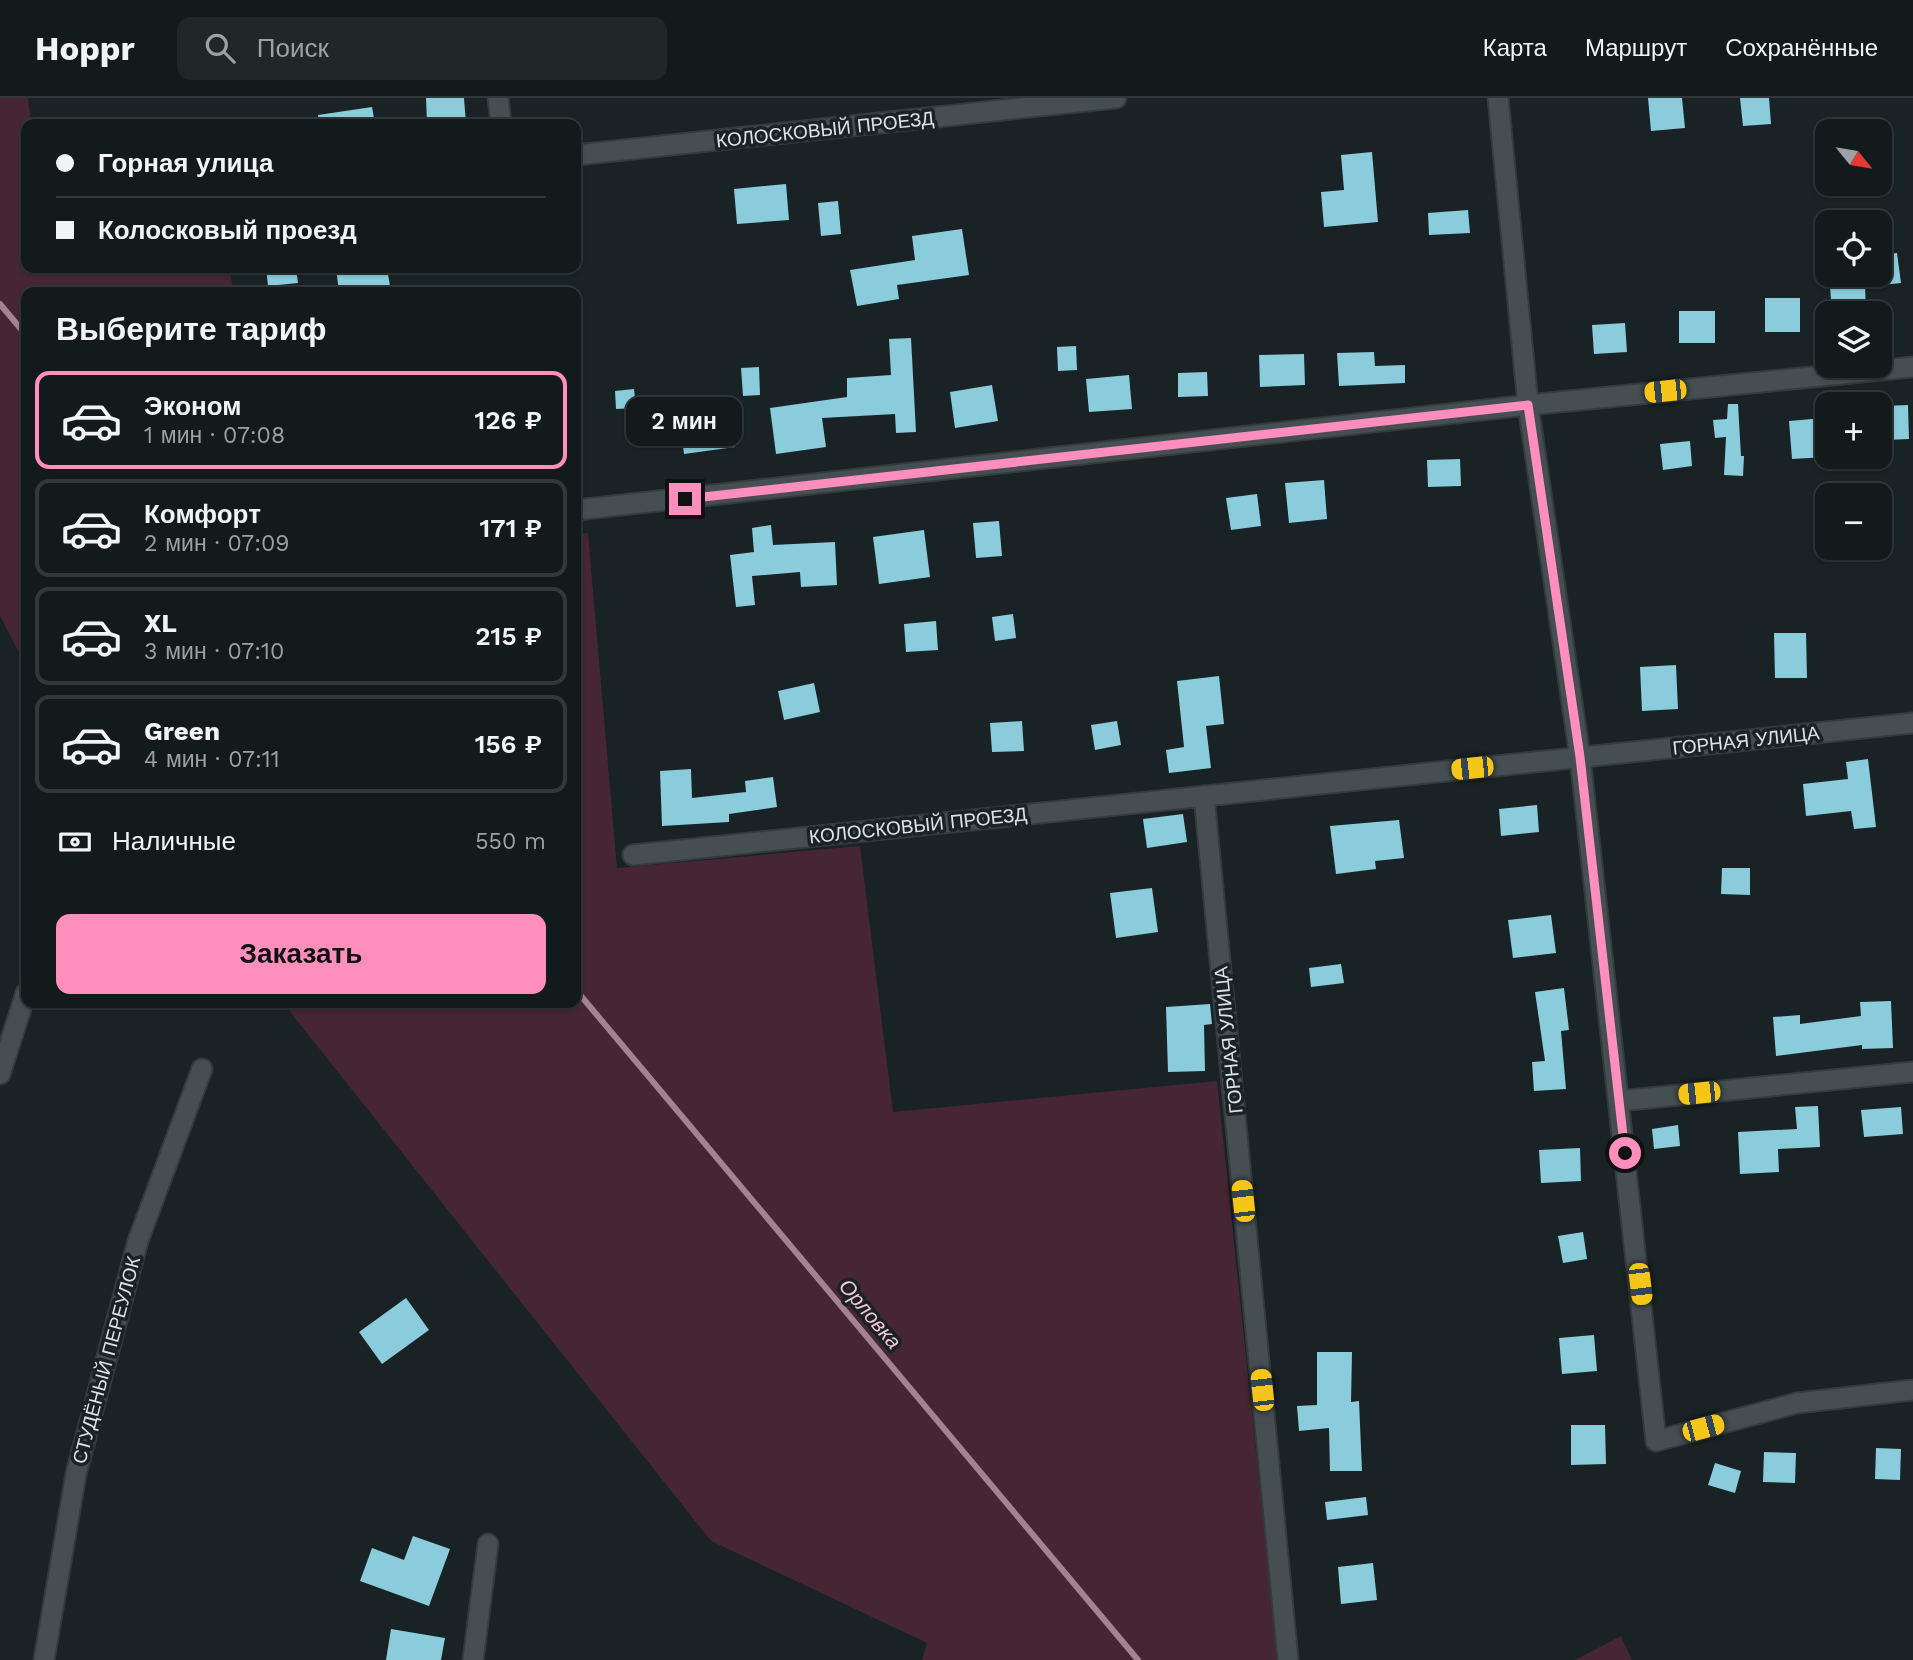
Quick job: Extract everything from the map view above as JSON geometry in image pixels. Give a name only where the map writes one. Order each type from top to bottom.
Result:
[{"type":"street","points":[[498,98],[500,119]]},
{"type":"street","name":"КОЛОСКОВЫЙ ПРОЕЗД","points":[[581,154],[1116,98]]},
{"type":"street","points":[[1498,98],[1528,405],[1580,757],[1656,1441],[1797,1403],[1913,1390]]},
{"type":"street","points":[[581,509],[1528,405],[1913,367]]},
{"type":"street","name":"ГОРНАЯ УЛИЦА","points":[[1288,1660],[1204,796],[1913,723]]},
{"type":"street","name":"КОЛОСКОВЫЙ ПРОЕЗД","points":[[633,855],[1204,796]]},
{"type":"street","points":[[0,1074],[21,1008]]},
{"type":"street","name":"СТУДЁНЫЙ ПЕРЕУЛОК","points":[[44,1660],[76,1474],[127,1280],[138,1241],[202,1069]]},
{"type":"street","points":[[1619,1101],[1913,1072]]},
{"type":"street","points":[[473,1660],[488,1544]]},
{"type":"shaded area","points":[[0,98],[28,98],[30,119],[21,119],[21,273],[231,273],[232,287],[21,287],[21,656],[0,616]]},
{"type":"shaded area","points":[[588,533],[617,868],[860,846],[893,1112],[1217,1081],[1278,1660],[922,1660],[927,1643],[711,1541],[287,1008],[581,1008],[581,534]]},
{"type":"shaded area","points":[[1621,1636],[1632,1660],[1575,1660]]},
{"type":"building","points":[[426,98],[464,98],[466,119],[427,119]]},
{"type":"building","points":[[1648,98],[1682,98],[1685,128],[1651,131]]},
{"type":"building","points":[[1740,98],[1769,98],[1771,124],[1743,126]]},
{"type":"building","points":[[372,107],[374,119],[318,119],[318,115]]},
{"type":"building","points":[[1372,152],[1378,222],[1324,227],[1321,192],[1344,190],[1341,155]]},
{"type":"building","points":[[786,184],[789,220],[737,224],[734,189]]},
{"type":"building","points":[[838,201],[841,234],[821,236],[818,203]]},
{"type":"building","points":[[1468,210],[1470,233],[1429,235],[1428,213]]},
{"type":"building","points":[[962,229],[969,275],[897,285],[899,299],[857,306],[850,270],[915,260],[912,236]]},
{"type":"building","points":[[1897,253],[1901,283],[1892,284],[1892,254]]},
{"type":"building","points":[[267,273],[297,273],[298,283],[268,286]]},
{"type":"building","points":[[337,273],[388,273],[390,287],[338,287]]},
{"type":"building","points":[[1830,287],[1865,287],[1866,301],[1831,301]]},
{"type":"building","points":[[1765,298],[1800,298],[1800,332],[1765,332]]},
{"type":"building","points":[[1679,311],[1715,311],[1715,343],[1679,343]]},
{"type":"building","points":[[1625,323],[1627,352],[1594,354],[1592,325]]},
{"type":"building","points":[[911,338],[916,432],[896,433],[895,414],[822,418],[826,447],[776,454],[770,408],[847,397],[847,378],[891,375],[889,339]]},
{"type":"building","points":[[1076,346],[1077,370],[1058,371],[1057,347]]},
{"type":"building","points":[[1374,352],[1375,366],[1405,365],[1405,383],[1339,386],[1337,353]]},
{"type":"building","points":[[1304,354],[1305,385],[1260,387],[1259,355]]},
{"type":"building","points":[[759,367],[760,395],[743,396],[741,368]]},
{"type":"building","points":[[1207,372],[1208,396],[1178,397],[1178,373]]},
{"type":"building","points":[[1129,375],[1132,409],[1089,412],[1086,379]]},
{"type":"building","points":[[992,385],[998,421],[955,428],[950,392]]},
{"type":"building","points":[[634,389],[636,408],[616,409],[615,391]]},
{"type":"building","points":[[728,400],[735,447],[684,454],[678,407]]},
{"type":"building","points":[[1728,404],[1738,404],[1741,456],[1744,456],[1743,476],[1724,475],[1726,437],[1715,438],[1713,420],[1727,419]]},
{"type":"building","points":[[1908,405],[1909,439],[1892,440],[1892,406]]},
{"type":"building","points":[[1815,419],[1815,458],[1792,459],[1789,421]]},
{"type":"building","points":[[1690,441],[1692,466],[1663,470],[1660,444]]},
{"type":"building","points":[[1460,459],[1461,486],[1428,487],[1427,460]]},
{"type":"building","points":[[1324,480],[1327,519],[1289,523],[1285,483]]},
{"type":"building","points":[[1257,494],[1261,526],[1231,530],[1226,498]]},
{"type":"building","points":[[999,521],[1002,556],[976,558],[973,523]]},
{"type":"building","points":[[771,525],[773,545],[835,542],[837,585],[801,587],[800,572],[752,576],[755,605],[736,607],[730,555],[754,552],[752,528]]},
{"type":"building","points":[[924,530],[930,577],[879,584],[873,537]]},
{"type":"building","points":[[1013,614],[1016,638],[995,641],[992,617]]},
{"type":"building","points":[[936,621],[938,650],[906,652],[904,624]]},
{"type":"building","points":[[1774,633],[1806,633],[1807,678],[1775,678]]},
{"type":"building","points":[[1676,665],[1678,709],[1642,711],[1640,667]]},
{"type":"building","points":[[1219,676],[1224,724],[1206,726],[1211,768],[1169,773],[1166,750],[1184,747],[1177,681]]},
{"type":"building","points":[[814,683],[820,712],[784,720],[778,691]]},
{"type":"building","points":[[1022,721],[1024,751],[992,752],[990,723]]},
{"type":"building","points":[[1117,721],[1121,745],[1095,750],[1091,725]]},
{"type":"building","points":[[1868,759],[1876,827],[1854,829],[1851,811],[1806,816],[1803,784],[1848,779],[1846,762]]},
{"type":"building","points":[[691,769],[692,798],[746,792],[745,781],[773,777],[777,807],[729,814],[729,822],[662,826],[660,771]]},
{"type":"building","points":[[1537,805],[1539,832],[1501,836],[1499,809]]},
{"type":"building","points":[[1183,814],[1187,842],[1147,848],[1143,819]]},
{"type":"building","points":[[1399,820],[1404,858],[1375,861],[1376,869],[1336,874],[1330,826]]},
{"type":"building","points":[[1722,868],[1750,868],[1750,895],[1721,894]]},
{"type":"building","points":[[1152,888],[1158,932],[1116,938],[1110,893]]},
{"type":"building","points":[[1551,915],[1556,953],[1513,958],[1508,920]]},
{"type":"building","points":[[1341,964],[1344,983],[1311,987],[1309,968]]},
{"type":"building","points":[[1564,988],[1569,1030],[1561,1031],[1566,1089],[1534,1091],[1532,1062],[1545,1061],[1535,992]]},
{"type":"building","points":[[1891,1001],[1893,1048],[1862,1049],[1862,1045],[1776,1056],[1773,1017],[1800,1015],[1800,1024],[1861,1016],[1860,1002]]},
{"type":"building","points":[[1210,1004],[1212,1024],[1204,1025],[1205,1071],[1168,1072],[1166,1007]]},
{"type":"building","points":[[1818,1106],[1820,1147],[1778,1149],[1779,1172],[1740,1174],[1738,1132],[1797,1129],[1795,1107]]},
{"type":"building","points":[[1901,1107],[1903,1134],[1864,1137],[1861,1110]]},
{"type":"building","points":[[1678,1125],[1680,1146],[1654,1149],[1652,1129]]},
{"type":"building","points":[[1580,1148],[1581,1181],[1541,1183],[1539,1150]]},
{"type":"building","points":[[1583,1232],[1587,1259],[1563,1263],[1558,1236]]},
{"type":"building","points":[[406,1298],[429,1330],[382,1364],[359,1332]]},
{"type":"building","points":[[1594,1335],[1597,1371],[1562,1374],[1559,1338]]},
{"type":"building","points":[[1317,1352],[1352,1352],[1351,1402],[1359,1401],[1362,1471],[1330,1471],[1329,1428],[1299,1431],[1297,1406],[1317,1405]]},
{"type":"building","points":[[1571,1425],[1605,1425],[1606,1464],[1571,1465]]},
{"type":"building","points":[[1876,1448],[1901,1449],[1900,1480],[1875,1479]]},
{"type":"building","points":[[1764,1452],[1796,1453],[1795,1483],[1763,1482]]},
{"type":"building","points":[[1715,1463],[1741,1471],[1735,1493],[1708,1485]]},
{"type":"building","points":[[1366,1497],[1368,1515],[1327,1520],[1325,1502]]},
{"type":"building","points":[[413,1536],[450,1549],[429,1606],[360,1581],[372,1548],[404,1560]]},
{"type":"building","points":[[1373,1563],[1377,1600],[1341,1604],[1338,1567]]},
{"type":"building","points":[[391,1629],[445,1638],[441,1660],[386,1660]]},
{"type":"waterway","name":"Орловка","points":[[0,304],[21,329]]},
{"type":"waterway","name":"Орловка","points":[[581,996],[1138,1660]]},
{"type":"route","points":[[685,499],[1528,405],[1580,757],[1625,1153]]}]
